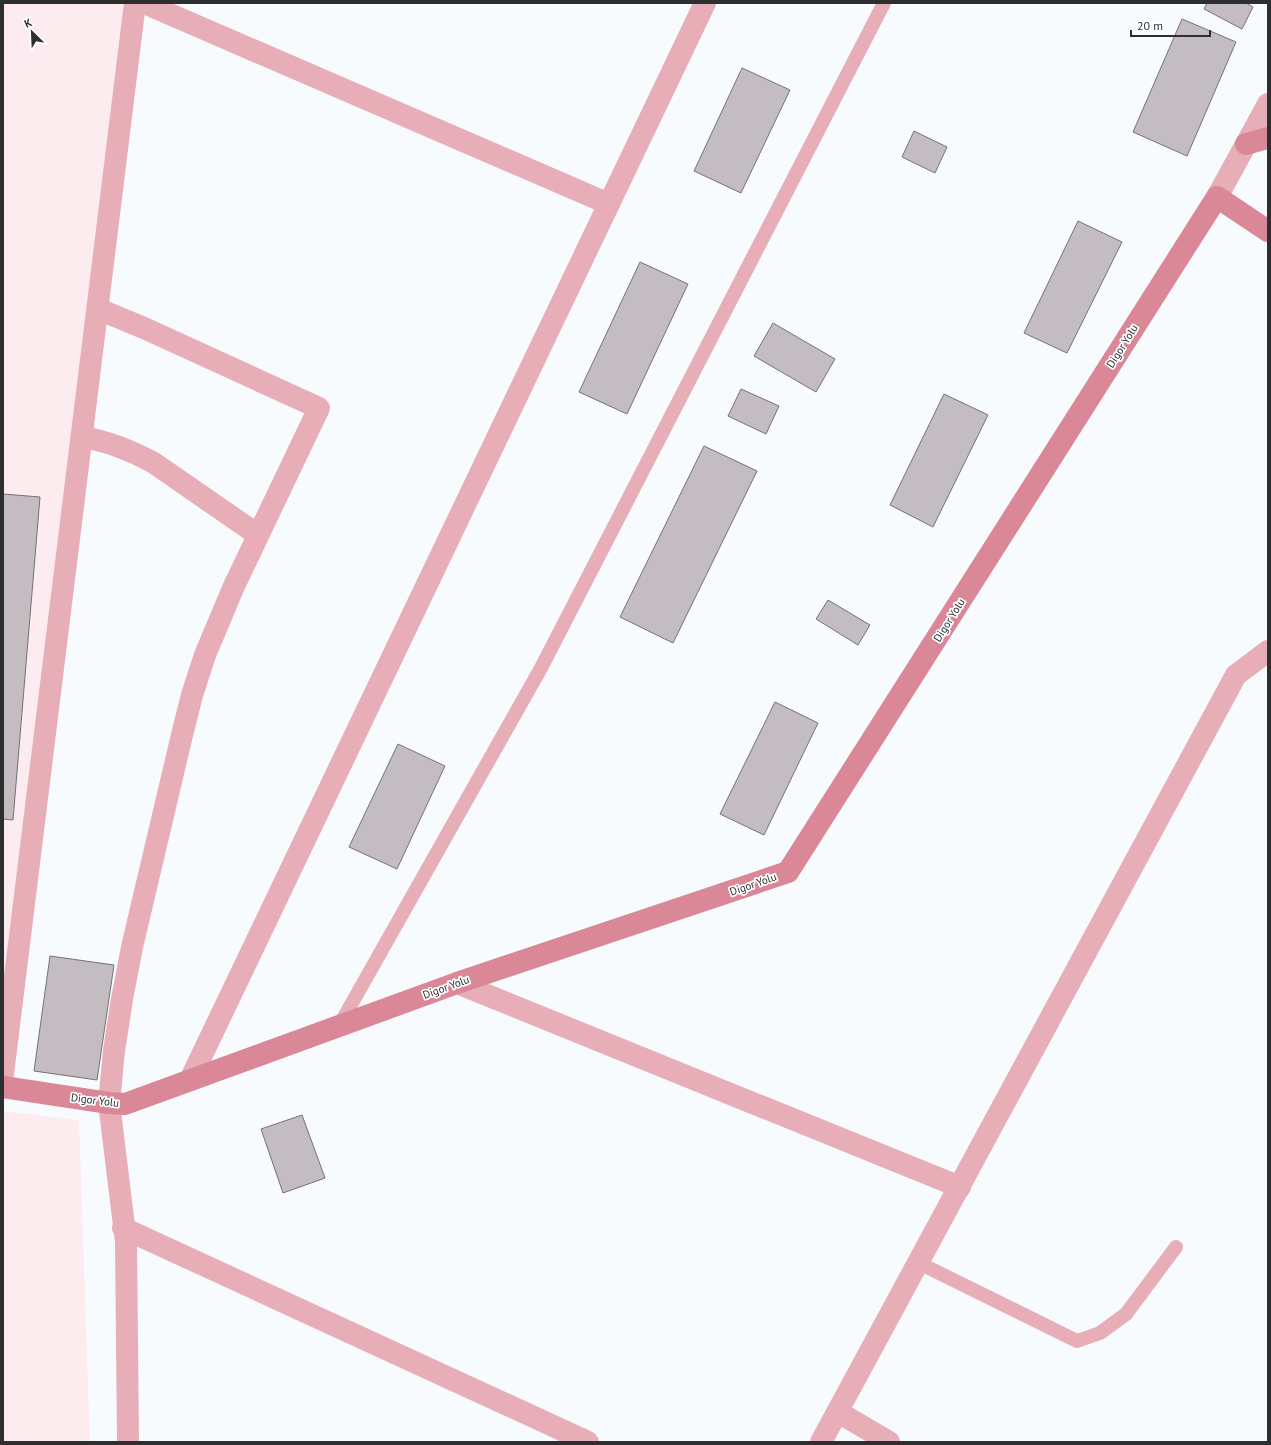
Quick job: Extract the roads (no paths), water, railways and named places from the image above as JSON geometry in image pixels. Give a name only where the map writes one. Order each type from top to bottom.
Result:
[{"type":"main road","points":[[1246,144],[1268,138]]},
{"type":"main road","name":"Digor Yolu","points":[[3,1087],[125,1104],[457,983],[788,872],[1217,197]]},
{"type":"main road","points":[[1217,197],[1268,231]]},
{"type":"street","points":[[3,1074],[136,3]]},
{"type":"street","points":[[144,3],[609,204]]},
{"type":"street","points":[[190,1080],[705,3]]},
{"type":"street","points":[[1217,197],[1268,104]]},
{"type":"street","points":[[98,309],[144,328],[319,408],[218,620],[205,655],[192,695],[132,947],[122,999],[114,1051],[110,1103],[123,1228],[126,1242],[128,1442]]},
{"type":"street","points":[[82,437],[116,444],[135,452],[154,463],[258,535]]},
{"type":"street","points":[[821,1442],[1236,675],[1268,651]]},
{"type":"street","points":[[457,983],[960,1187]]},
{"type":"street","points":[[123,1228],[588,1442]]},
{"type":"street","points":[[838,1412],[889,1442]]},
{"type":"lane","points":[[339,1026],[541,668],[884,3]]},
{"type":"lane","points":[[919,1263],[1077,1341],[1100,1333],[1126,1314],[1176,1247]]}]
